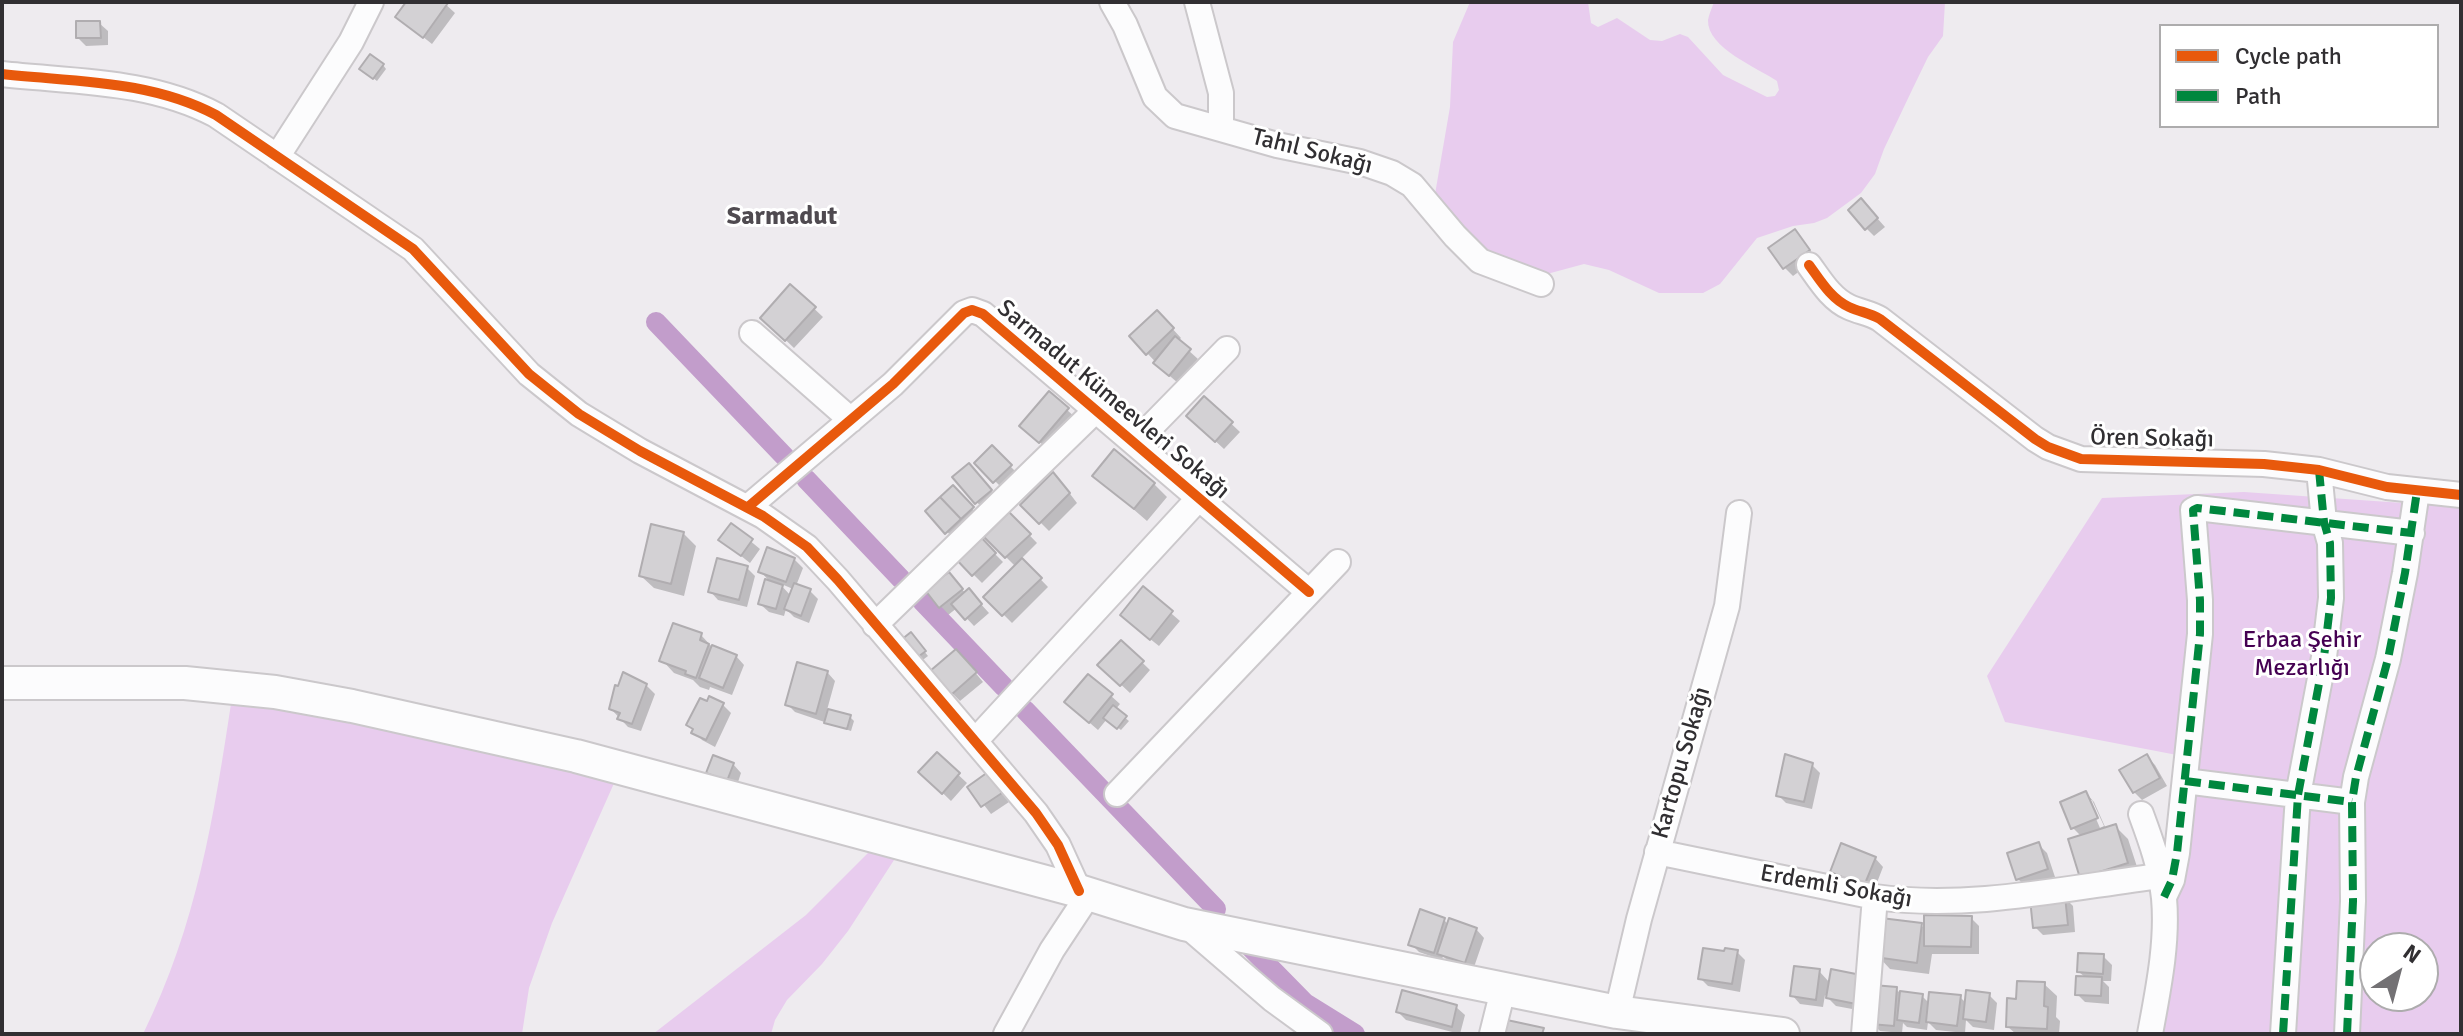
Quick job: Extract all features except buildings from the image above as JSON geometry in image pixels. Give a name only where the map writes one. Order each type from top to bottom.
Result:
[{"type":"main road","points":[[2,683],[185,683],[275,692],[352,706],[576,756],[1084,893],[1184,924],[1715,1030],[1783,1034]]},
{"type":"street","points":[[277,157],[351,42],[371,2]]},
{"type":"street","name":"Tahıl Sokağı","points":[[1112,2],[1155,97],[1175,116],[1277,145],[1360,162],[1392,173],[1412,185],[1480,261],[1541,284]]},
{"type":"street","points":[[1197,2],[1221,93],[1221,128]]},
{"type":"street","points":[[2,74],[113,84],[170,95],[216,115],[413,249],[529,374],[579,414],[640,451],[748,507],[807,547],[1036,813],[1058,845],[1084,893],[1006,1034]]},
{"type":"street","name":"Ören Sokağı","points":[[1809,265],[1826,288],[1847,307],[1880,319],[2035,439],[2067,455],[2104,460],[2221,461],[2319,470],[2352,480],[2461,495]]},
{"type":"street","name":"Sarmadut Kümeevleri Sokağı","points":[[748,507],[893,384],[964,313],[972,310],[983,314],[1309,592]]},
{"type":"street","points":[[752,333],[851,420]]},
{"type":"street","name":"Sarmadut Kümeevleri Sokağı","points":[[1135,443],[1227,349]]},
{"type":"street","name":"Sarmadut Kümeevleri Sokağı","points":[[875,625],[1096,410]]},
{"type":"street","points":[[2283,1034],[2298,795],[2331,598],[2330,543],[2324,522],[2319,470]]},
{"type":"street","points":[[2347,1034],[2353,901],[2352,802],[2388,659],[2417,491]]},
{"type":"street","name":"Sarmadut Kümeevleri Sokağı","points":[[975,741],[1199,498]]},
{"type":"street","points":[[2162,886],[2169,888],[2175,863],[2200,618],[2193,510],[2197,508],[2412,533]]},
{"type":"street","name":"Kartopu Sokağı","points":[[1617,1012],[1657,852],[1727,606],[1739,513]]},
{"type":"street","points":[[1117,794],[1338,562]]},
{"type":"street","points":[[2185,781],[2352,802]]},
{"type":"street","points":[[2141,814],[2162,886],[2164,942],[2150,1034]]},
{"type":"street","name":"Erdemli Sokağı","points":[[1657,852],[1910,902],[1966,902],[2162,886]]},
{"type":"street","points":[[1864,1034],[1875,897]]},
{"type":"street","points":[[1184,924],[1272,999],[1320,1034]]},
{"type":"street","points":[[1492,1034],[1503,990]]},
{"type":"green space","points":[[1470,2],[1588,2],[1591,23],[1598,27],[1617,18],[1650,40],[1662,41],[1680,34],[1688,37],[1723,75],[1767,97],[1775,96],[1779,90],[1777,81],[1724,48],[1710,30],[1708,20],[1714,2],[1945,2],[1943,36],[1928,57],[1875,174],[1861,193],[1827,218],[1757,238],[1720,284],[1703,293],[1659,293],[1609,270],[1584,264],[1547,274],[1521,271],[1490,259],[1434,200],[1450,107],[1453,42]]},
{"type":"green space","name":"Erbaa Şehir Mezarlığı","points":[[2244,492],[2461,507],[2461,1034],[2161,1034],[2177,755],[2005,722],[1987,676],[2102,498]]},
{"type":"green space","points":[[232,697],[447,740],[615,781],[552,923],[529,988],[522,1034],[143,1034],[162,993],[190,911],[210,827]]},
{"type":"green space","points":[[870,851],[896,857],[848,931],[787,1000],[771,1034],[653,1034],[806,915]]},
{"type":"waterway","points":[[656,322],[785,457]]},
{"type":"waterway","points":[[806,479],[901,579]]},
{"type":"waterway","points":[[922,601],[1004,687]]},
{"type":"waterway","points":[[1025,710],[1216,909]]},
{"type":"waterway","points":[[1251,948],[1305,1003],[1355,1034]]},
{"type":"marked path","points":[[2283,1034],[2298,795],[2324,657],[2331,598],[2330,543],[2324,522],[2319,470]]},
{"type":"marked path","points":[[2347,1034],[2353,901],[2352,802],[2388,659],[2417,491]]},
{"type":"marked path","points":[[2164,897],[2172,880],[2177,853],[2200,634],[2193,510],[2197,508],[2412,533]]},
{"type":"marked path","points":[[2185,781],[2352,802]]},
{"type":"cycle path","points":[[2,74],[139,89],[165,95],[216,115],[413,249],[529,374],[579,414],[640,451],[763,516],[807,547],[1036,813],[1058,845],[1079,891]]},
{"type":"cycle path","points":[[1809,265],[1826,289],[1843,304],[1880,319],[2035,439],[2081,459],[2264,464],[2319,470],[2387,487],[2461,495]]},
{"type":"cycle path","points":[[748,507],[893,384],[964,313],[972,310],[983,314],[1309,592]]},
{"type":"district","name":"Sarmadut","points":[[782,217]]}]
